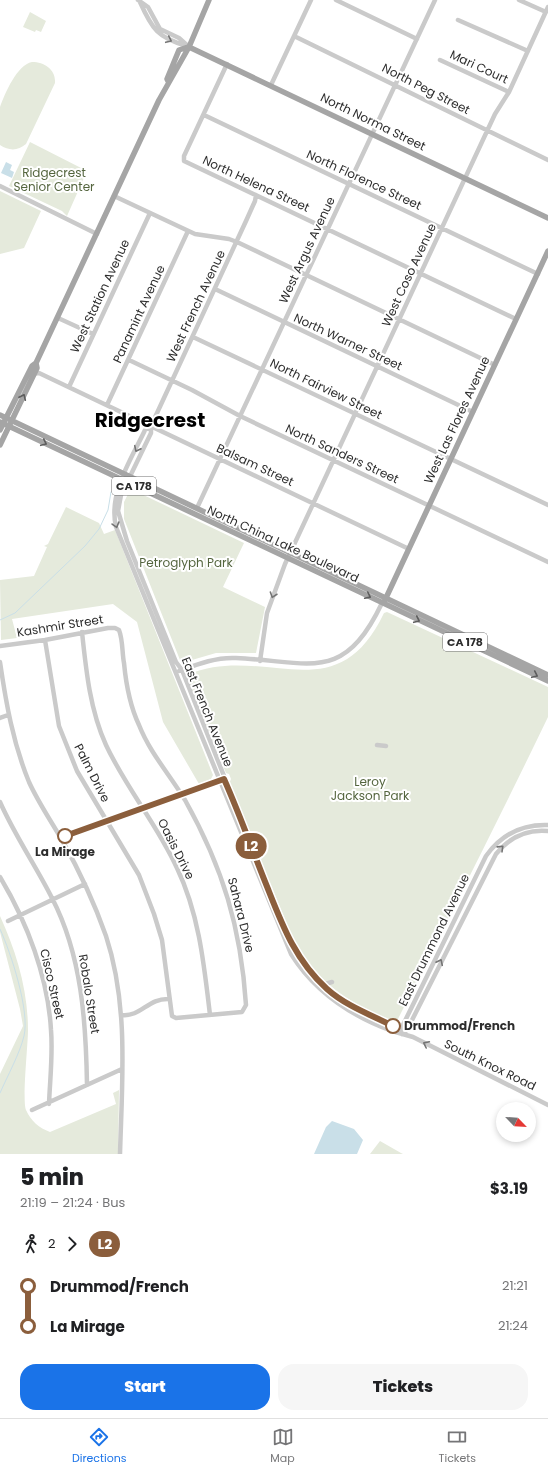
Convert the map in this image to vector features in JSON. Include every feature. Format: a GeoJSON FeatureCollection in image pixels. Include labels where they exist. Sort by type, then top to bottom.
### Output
{"type":"FeatureCollection","features":[{"type":"Feature","properties":{"kind":"main road"},"geometry":{"type":"LineString","coordinates":[[0,430],[1,423],[6,418],[32,366],[36,363],[58,318],[168,82],[167,79],[180,50],[189,47],[209,0]]}},
{"type":"Feature","properties":{"kind":"main road","name":"North Norma Street"},"geometry":{"type":"LineString","coordinates":[[189,47],[548,218]]}},
{"type":"Feature","properties":{"kind":"main road","name":"West Las Flores Avenue"},"geometry":{"type":"LineString","coordinates":[[384,601],[548,251]]}},
{"type":"Feature","properties":{"kind":"main road"},"geometry":{"type":"LineString","coordinates":[[0,445],[37,368],[36,363]]}},
{"type":"Feature","properties":{"kind":"main road","name":"North China Lake Boulevard"},"geometry":{"type":"LineString","coordinates":[[0,415],[98,462],[164,500],[548,675]]}},
{"type":"Feature","properties":{"kind":"main road","name":"North China Lake Boulevard"},"geometry":{"type":"LineString","coordinates":[[1,423],[71,456],[197,508],[289,556]]}},
{"type":"Feature","properties":{"kind":"main road"},"geometry":{"type":"LineString","coordinates":[[71,456],[76,455],[92,462],[98,462]]}},
{"type":"Feature","properties":{"kind":"main road"},"geometry":{"type":"LineString","coordinates":[[164,500],[170,500],[194,510],[197,508]]}},
{"type":"Feature","properties":{"kind":"main road","name":"North China Lake Boulevard"},"geometry":{"type":"LineString","coordinates":[[384,601],[456,638],[548,681]]}},
{"type":"Feature","properties":{"kind":"main road"},"geometry":{"type":"LineString","coordinates":[[456,638],[465,639],[482,647],[485,645]]}},
{"type":"Feature","properties":{"kind":"street"},"geometry":{"type":"LineString","coordinates":[[271,85],[311,0]]}},
{"type":"Feature","properties":{"kind":"street"},"geometry":{"type":"LineString","coordinates":[[336,0],[417,39]]}},
{"type":"Feature","properties":{"kind":"street","name":"West Argus Avenue"},"geometry":{"type":"LineString","coordinates":[[197,508],[435,0]]}},
{"type":"Feature","properties":{"kind":"street"},"geometry":{"type":"LineString","coordinates":[[519,0],[547,10]]}},
{"type":"Feature","properties":{"kind":"street"},"geometry":{"type":"LineString","coordinates":[[139,1],[155,30],[165,38],[189,47]]}},
{"type":"Feature","properties":{"kind":"street","name":"West Coso Avenue"},"geometry":{"type":"LineString","coordinates":[[260,661],[263,632],[269,604],[289,556],[495,114],[509,92],[547,10]]}},
{"type":"Feature","properties":{"kind":"street"},"geometry":{"type":"LineString","coordinates":[[458,20],[528,51]]}},
{"type":"Feature","properties":{"kind":"street","name":"North Peg Street"},"geometry":{"type":"LineString","coordinates":[[294,36],[396,84],[421,99],[548,160]]}},
{"type":"Feature","properties":{"kind":"street","name":"Mari Court"},"geometry":{"type":"LineString","coordinates":[[440,60],[509,92]]}},
{"type":"Feature","properties":{"kind":"street"},"geometry":{"type":"LineString","coordinates":[[204,115],[227,64]]}},
{"type":"Feature","properties":{"kind":"street","name":"North Helena Street"},"geometry":{"type":"LineString","coordinates":[[204,115],[184,156],[184,161],[516,319]]}},
{"type":"Feature","properties":{"kind":"street","name":"North Florence Street"},"geometry":{"type":"LineString","coordinates":[[204,115],[538,274]]}},
{"type":"Feature","properties":{"kind":"street"},"geometry":{"type":"LineString","coordinates":[[0,186],[97,234]]}},
{"type":"Feature","properties":{"kind":"street","name":"West French Avenue"},"geometry":{"type":"LineString","coordinates":[[126,478],[151,433],[151,426],[237,242],[255,201],[256,194]]}},
{"type":"Feature","properties":{"kind":"street"},"geometry":{"type":"LineString","coordinates":[[114,196],[188,231],[237,242],[495,365]]}},
{"type":"Feature","properties":{"kind":"street","name":"West Station Avenue"},"geometry":{"type":"LineString","coordinates":[[69,387],[150,213]]}},
{"type":"Feature","properties":{"kind":"street","name":"Panamint Avenue"},"geometry":{"type":"LineString","coordinates":[[107,405],[188,231]]}},
{"type":"Feature","properties":{"kind":"street","name":"North Warner Street"},"geometry":{"type":"LineString","coordinates":[[215,289],[473,412]]}},
{"type":"Feature","properties":{"kind":"street"},"geometry":{"type":"LineString","coordinates":[[58,318],[93,334]]}},
{"type":"Feature","properties":{"kind":"street","name":"North Fairview Street"},"geometry":{"type":"LineString","coordinates":[[193,337],[548,505]]}},
{"type":"Feature","properties":{"kind":"street","name":"North Sanders Street"},"geometry":{"type":"LineString","coordinates":[[129,360],[333,461],[548,562]]}},
{"type":"Feature","properties":{"kind":"street","name":"Balsam Street"},"geometry":{"type":"LineString","coordinates":[[27,375],[39,373],[409,549]]}},
{"type":"Feature","properties":{"kind":"street","name":"East French Avenue"},"geometry":{"type":"LineString","coordinates":[[126,478],[118,504],[119,517],[127,541],[176,662],[182,670],[222,780],[227,786],[289,940],[303,963],[323,985],[345,1002],[393,1026],[402,1034]]}},
{"type":"Feature","properties":{"kind":"street","name":"East French Avenue"},"geometry":{"type":"LineString","coordinates":[[126,478],[114,503],[116,527],[222,780],[291,954],[309,979],[334,1002],[355,1014],[402,1034]]}},
{"type":"Feature","properties":{"kind":"street"},"geometry":{"type":"LineString","coordinates":[[176,672],[199,663],[220,659],[236,658],[305,665],[334,659],[348,651],[364,635],[384,601]]}},
{"type":"Feature","properties":{"kind":"street","name":"Kashmir Street"},"geometry":{"type":"LineString","coordinates":[[0,646],[45,640],[108,628],[117,629],[120,634]]}},
{"type":"Feature","properties":{"kind":"street","name":"Oasis Drive"},"geometry":{"type":"LineString","coordinates":[[82,632],[94,709],[102,736],[122,775],[168,848],[183,881],[199,932],[210,1014]]}},
{"type":"Feature","properties":{"kind":"street","name":"Sahara Drive"},"geometry":{"type":"LineString","coordinates":[[120,634],[126,684],[138,725],[155,757],[181,794],[210,847],[222,876],[240,946],[246,1008],[240,1013],[210,1014]]}},
{"type":"Feature","properties":{"kind":"street","name":"Palm Drive"},"geometry":{"type":"LineString","coordinates":[[45,640],[59,726],[78,771],[106,821],[139,874],[154,914],[162,940],[171,1012],[174,1017],[210,1014]]}},
{"type":"Feature","properties":{"kind":"street"},"geometry":{"type":"LineString","coordinates":[[0,662],[8,715],[30,782],[85,884],[111,952],[122,1015],[120,1154]]}},
{"type":"Feature","properties":{"kind":"street"},"geometry":{"type":"LineString","coordinates":[[0,718],[8,715]]}},
{"type":"Feature","properties":{"kind":"street"},"geometry":{"type":"LineString","coordinates":[[377,745],[386,746]]}},
{"type":"Feature","properties":{"kind":"street"},"geometry":{"type":"LineString","coordinates":[[61,838],[143,807],[222,780]]}},
{"type":"Feature","properties":{"kind":"street","name":"Robalo Street"},"geometry":{"type":"LineString","coordinates":[[0,802],[11,825],[53,900],[65,929],[78,973],[84,1015],[87,1085]]}},
{"type":"Feature","properties":{"kind":"street","name":"East Drummond Avenue"},"geometry":{"type":"LineString","coordinates":[[402,1034],[402,1027],[486,856],[498,842],[511,832],[526,827],[548,825]]}},
{"type":"Feature","properties":{"kind":"street","name":"East Drummond Avenue"},"geometry":{"type":"LineString","coordinates":[[402,1034],[407,1030],[496,854],[507,843],[520,835],[534,831],[548,831]]}},
{"type":"Feature","properties":{"kind":"street","name":"Cisco Street"},"geometry":{"type":"LineString","coordinates":[[0,877],[20,915],[38,961],[50,1016],[52,1030],[49,1104]]}},
{"type":"Feature","properties":{"kind":"street"},"geometry":{"type":"LineString","coordinates":[[8,921],[85,884]]}},
{"type":"Feature","properties":{"kind":"street"},"geometry":{"type":"LineString","coordinates":[[291,954],[318,984],[323,985],[332,982]]}},
{"type":"Feature","properties":{"kind":"street"},"geometry":{"type":"LineString","coordinates":[[122,1015],[133,1015],[155,1000],[169,999]]}},
{"type":"Feature","properties":{"kind":"street","name":"South Knox Road"},"geometry":{"type":"LineString","coordinates":[[402,1034],[413,1037],[548,1105]]}},
{"type":"Feature","properties":{"kind":"street"},"geometry":{"type":"LineString","coordinates":[[32,1110],[49,1104],[122,1069]]}},
{"type":"Feature","properties":{"kind":"green space"},"geometry":{"type":"Polygon","coordinates":[[[30,12],[46,21],[41,32],[36,30],[35,32],[23,27],[30,12]]]}},
{"type":"Feature","properties":{"kind":"green space"},"geometry":{"type":"Polygon","coordinates":[[[32,62],[41,63],[49,68],[54,74],[55,83],[26,144],[17,149],[7,148],[0,145],[0,107],[12,80],[21,68],[32,62]]]}},
{"type":"Feature","properties":{"kind":"green space","name":"Ridgecrest Senior Center"},"geometry":{"type":"Polygon","coordinates":[[[30,142],[87,171],[67,216],[62,211],[9,186],[30,142]]]}},
{"type":"Feature","properties":{"kind":"green space"},"geometry":{"type":"Polygon","coordinates":[[[0,191],[41,211],[24,248],[0,254],[0,191]]]}},
{"type":"Feature","properties":{"kind":"green space","name":"Petroglyph Park"},"geometry":{"type":"Polygon","coordinates":[[[130,490],[133,490],[244,543],[223,587],[265,607],[256,653],[216,653],[185,662],[180,660],[124,519],[124,502],[130,490]]]}},
{"type":"Feature","properties":{"kind":"green space"},"geometry":{"type":"Polygon","coordinates":[[[66,507],[99,523],[104,534],[115,530],[213,775],[211,779],[199,784],[163,722],[137,622],[113,604],[12,619],[17,638],[1,640],[0,580],[34,576],[47,547],[44,546],[48,544],[66,507]]]}},
{"type":"Feature","properties":{"kind":"green space","name":"Leroy Jackson Park"},"geometry":{"type":"Polygon","coordinates":[[[387,612],[548,687],[548,717],[397,1021],[392,1023],[338,992],[316,972],[296,946],[229,784],[231,779],[229,774],[226,773],[187,678],[189,674],[217,667],[245,666],[297,670],[321,669],[344,661],[365,643],[384,613],[387,612]]]}},
{"type":"Feature","properties":{"kind":"green space"},"geometry":{"type":"Polygon","coordinates":[[[0,916],[16,957],[26,1000],[28,1030],[25,1084],[26,1110],[30,1118],[36,1124],[50,1132],[116,1104],[113,1093],[119,1090],[118,1154],[0,1154],[0,1074],[23,1026],[0,932],[0,916]]]}},
{"type":"Feature","properties":{"kind":"green space"},"geometry":{"type":"Polygon","coordinates":[[[380,1141],[401,1153],[403,1154],[370,1154],[380,1141]]]}},
{"type":"Feature","properties":{"kind":"water"},"geometry":{"type":"Polygon","coordinates":[[[6,162],[12,165],[10,170],[14,172],[12,178],[1,173],[6,162]]]}},
{"type":"Feature","properties":{"kind":"water"},"geometry":{"type":"Polygon","coordinates":[[[332,1121],[354,1129],[363,1140],[357,1154],[314,1154],[326,1127],[332,1121]]]}},
{"type":"Feature","properties":{"kind":"waterway"},"geometry":{"type":"LineString","coordinates":[[0,620],[15,613],[85,546],[99,529],[108,510],[111,492]]}},
{"type":"Feature","properties":{"kind":"waterway"},"geometry":{"type":"LineString","coordinates":[[0,929],[14,967],[22,997],[25,1025],[20,1050],[0,1093]]}},
{"type":"Feature","properties":{"kind":"bus line","name":"L2"},"geometry":{"type":"LineString","coordinates":[[65,836],[224,779],[283,927],[303,963],[328,990],[336,996],[356,1008],[393,1026]]}},
{"type":"Feature","properties":{"kind":"place","name":"La Mirage"},"geometry":{"type":"Point","coordinates":[65,836]}},
{"type":"Feature","properties":{"kind":"place","name":"Drummod/French"},"geometry":{"type":"Point","coordinates":[393,1026]}},
{"type":"Feature","properties":{"kind":"district","name":"Ridgecrest"},"geometry":{"type":"Point","coordinates":[150,420]}}]}
